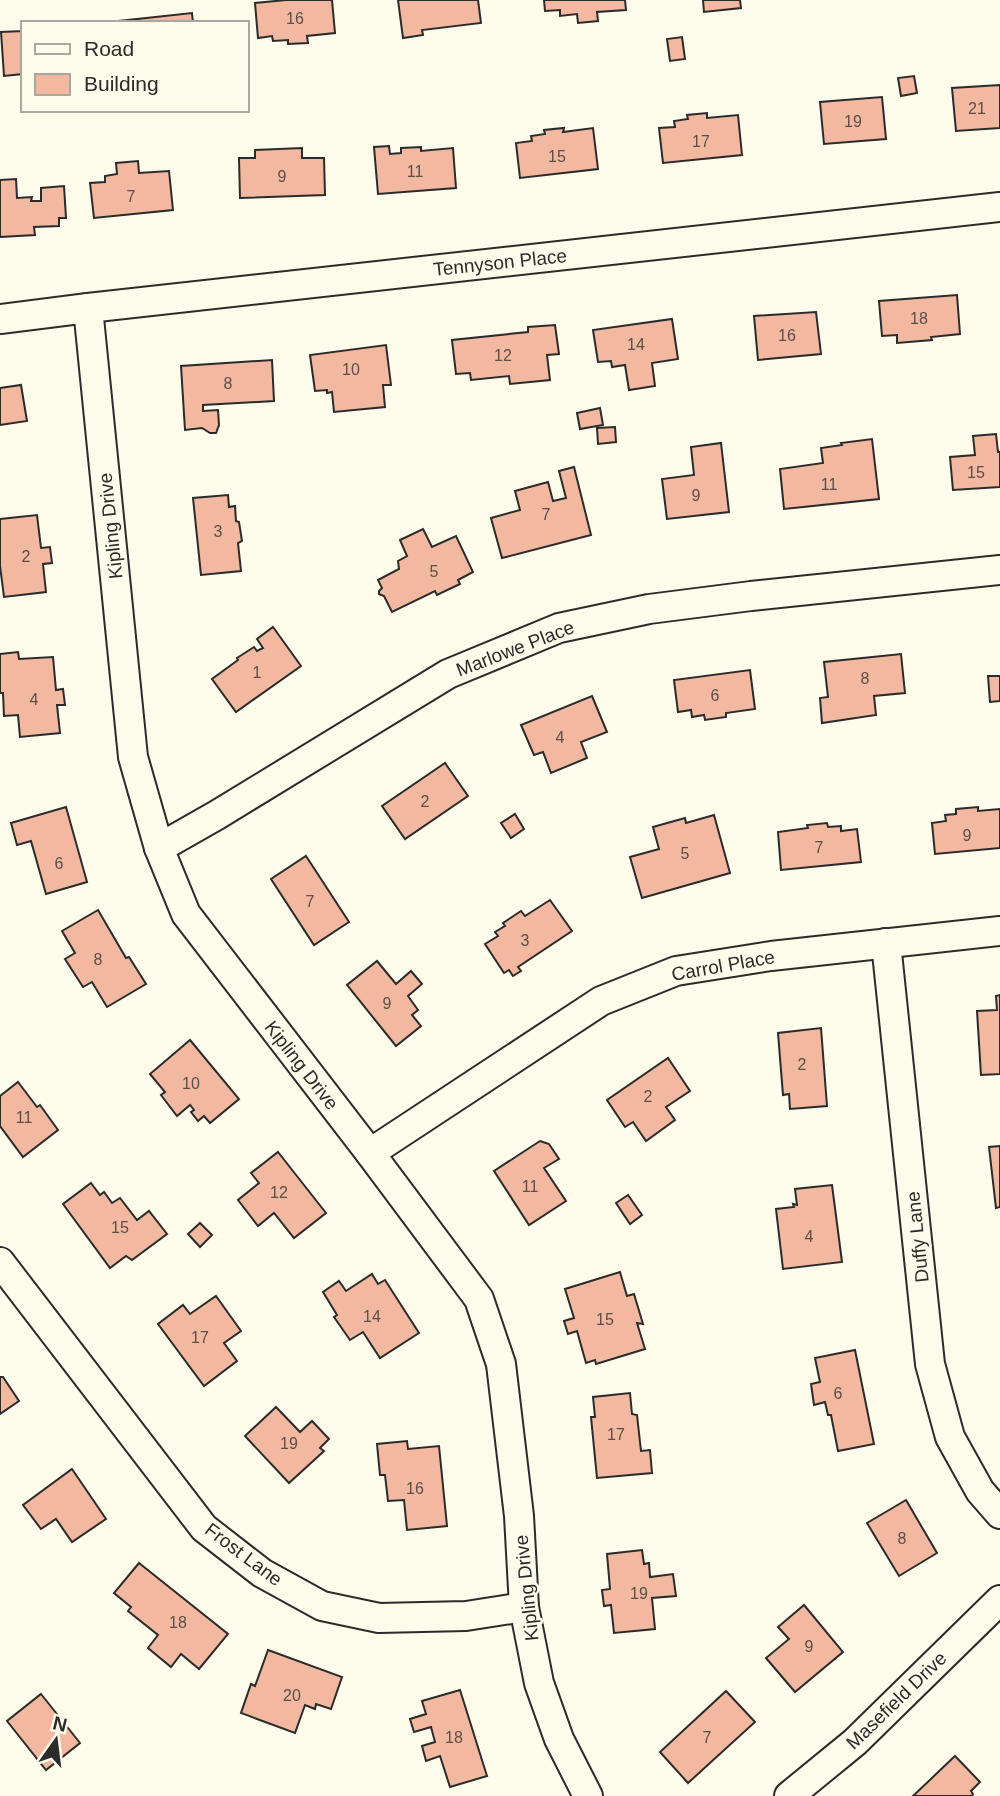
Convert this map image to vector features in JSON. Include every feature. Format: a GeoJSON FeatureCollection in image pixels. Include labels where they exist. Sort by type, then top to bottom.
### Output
{"type":"FeatureCollection","features":[{"type":"Feature","properties":{"kind":"street","name":"Tennyson Place"},"geometry":{"type":"LineString","coordinates":[[0,319],[88,307],[1000,207]]}},
{"type":"Feature","properties":{"kind":"street","name":"Kipling Drive"},"geometry":{"type":"LineString","coordinates":[[88,307],[132,757],[159,848],[186,914],[480,1299],[501,1364],[519,1516],[524,1607],[539,1683],[559,1739],[588,1796]]}},
{"type":"Feature","properties":{"kind":"street","name":"Marlowe Place"},"geometry":{"type":"LineString","coordinates":[[159,848],[449,674],[559,628],[649,609],[1000,570]]}},
{"type":"Feature","properties":{"kind":"street","name":"Carrol Place"},"geometry":{"type":"LineString","coordinates":[[370,1153],[601,1001],[676,971],[771,956],[1000,931]]}},
{"type":"Feature","properties":{"kind":"street","name":"Duffy Lane"},"geometry":{"type":"LineString","coordinates":[[886,943],[930,1364],[950,1437],[980,1491],[1000,1514]]}},
{"type":"Feature","properties":{"kind":"street","name":"Frost Lane"},"geometry":{"type":"LineString","coordinates":[[0,1262],[204,1528],[262,1573],[322,1606],[379,1618],[466,1616],[524,1607]]}},
{"type":"Feature","properties":{"kind":"street","name":"Masefield Drive"},"geometry":{"type":"LineString","coordinates":[[789,1796],[855,1742],[1000,1600]]}},
{"type":"Feature","properties":{"kind":"building"},"geometry":{"type":"Polygon","coordinates":[[[332,0],[335,33],[307,36],[308,43],[288,44],[288,40],[273,41],[272,36],[258,38],[255,3],[332,0]]]}},
{"type":"Feature","properties":{"kind":"building"},"geometry":{"type":"Polygon","coordinates":[[[398,0],[478,0],[481,23],[422,30],[423,35],[403,38],[398,0]]]}},
{"type":"Feature","properties":{"kind":"building"},"geometry":{"type":"Polygon","coordinates":[[[544,0],[625,0],[626,10],[597,12],[598,21],[578,23],[577,14],[560,16],[560,10],[545,11],[544,0]]]}},
{"type":"Feature","properties":{"kind":"building"},"geometry":{"type":"Polygon","coordinates":[[[703,0],[740,0],[741,8],[704,12],[703,0]]]}},
{"type":"Feature","properties":{"kind":"building"},"geometry":{"type":"Polygon","coordinates":[[[192,13],[193,21],[119,21],[192,13]]]}},
{"type":"Feature","properties":{"kind":"building"},"geometry":{"type":"Polygon","coordinates":[[[21,31],[21,74],[4,76],[1,32],[21,31]]]}},
{"type":"Feature","properties":{"kind":"building"},"geometry":{"type":"Polygon","coordinates":[[[682,37],[685,59],[670,61],[667,39],[682,37]]]}},
{"type":"Feature","properties":{"kind":"building"},"geometry":{"type":"Polygon","coordinates":[[[914,76],[917,93],[901,96],[898,78],[914,76]]]}},
{"type":"Feature","properties":{"kind":"building"},"geometry":{"type":"Polygon","coordinates":[[[1000,85],[1000,128],[956,131],[952,88],[1000,85]]]}},
{"type":"Feature","properties":{"kind":"building"},"geometry":{"type":"Polygon","coordinates":[[[882,97],[886,139],[824,144],[820,102],[882,97]]]}},
{"type":"Feature","properties":{"kind":"building"},"geometry":{"type":"Polygon","coordinates":[[[707,113],[707,118],[738,115],[742,155],[663,163],[659,128],[675,127],[674,121],[688,119],[687,115],[707,113]]]}},
{"type":"Feature","properties":{"kind":"building"},"geometry":{"type":"Polygon","coordinates":[[[564,128],[563,132],[593,128],[598,169],[520,178],[516,143],[532,141],[531,136],[545,134],[544,130],[564,128]]]}},
{"type":"Feature","properties":{"kind":"building"},"geometry":{"type":"Polygon","coordinates":[[[389,146],[390,154],[401,153],[401,148],[421,147],[421,151],[453,148],[456,188],[378,194],[374,147],[389,146]]]}},
{"type":"Feature","properties":{"kind":"building"},"geometry":{"type":"Polygon","coordinates":[[[302,148],[302,158],[324,158],[325,195],[240,198],[239,158],[255,158],[255,150],[302,148]]]}},
{"type":"Feature","properties":{"kind":"building"},"geometry":{"type":"Polygon","coordinates":[[[138,161],[139,173],[169,171],[173,210],[94,218],[90,183],[105,182],[105,176],[117,174],[116,163],[138,161]]]}},
{"type":"Feature","properties":{"kind":"building"},"geometry":{"type":"Polygon","coordinates":[[[16,179],[17,198],[32,197],[31,201],[41,201],[41,188],[64,186],[66,218],[59,218],[59,226],[34,227],[35,235],[0,237],[0,180],[16,179]]]}},
{"type":"Feature","properties":{"kind":"building"},"geometry":{"type":"Polygon","coordinates":[[[957,295],[960,334],[897,343],[897,335],[882,336],[879,301],[957,295]]]}},
{"type":"Feature","properties":{"kind":"building"},"geometry":{"type":"Polygon","coordinates":[[[816,312],[821,354],[758,360],[754,316],[816,312]]]}},
{"type":"Feature","properties":{"kind":"building"},"geometry":{"type":"Polygon","coordinates":[[[672,319],[678,359],[652,363],[655,386],[629,390],[625,365],[612,367],[611,361],[598,362],[593,330],[672,319]]]}},
{"type":"Feature","properties":{"kind":"building"},"geometry":{"type":"Polygon","coordinates":[[[555,325],[559,354],[547,355],[550,380],[510,384],[509,376],[471,380],[470,373],[456,374],[452,340],[528,332],[528,327],[555,325]]]}},
{"type":"Feature","properties":{"kind":"building"},"geometry":{"type":"Polygon","coordinates":[[[386,345],[391,385],[383,385],[385,407],[334,412],[332,392],[315,391],[310,355],[386,345]]]}},
{"type":"Feature","properties":{"kind":"building"},"geometry":{"type":"Polygon","coordinates":[[[272,360],[274,401],[203,405],[203,411],[218,410],[219,425],[216,433],[202,428],[185,430],[181,366],[272,360]]]}},
{"type":"Feature","properties":{"kind":"building"},"geometry":{"type":"Polygon","coordinates":[[[21,385],[27,421],[0,425],[0,388],[21,385]]]}},
{"type":"Feature","properties":{"kind":"building"},"geometry":{"type":"Polygon","coordinates":[[[600,408],[603,425],[580,429],[577,413],[600,408]]]}},
{"type":"Feature","properties":{"kind":"building"},"geometry":{"type":"Polygon","coordinates":[[[615,427],[616,442],[598,444],[597,428],[615,427]]]}},
{"type":"Feature","properties":{"kind":"building"},"geometry":{"type":"Polygon","coordinates":[[[996,434],[1000,452],[1000,487],[953,490],[950,457],[975,455],[973,436],[996,434]]]}},
{"type":"Feature","properties":{"kind":"building"},"geometry":{"type":"Polygon","coordinates":[[[872,439],[879,499],[784,509],[780,469],[823,463],[821,448],[872,439]]]}},
{"type":"Feature","properties":{"kind":"building"},"geometry":{"type":"Polygon","coordinates":[[[721,443],[729,512],[667,519],[662,479],[694,475],[691,447],[721,443]]]}},
{"type":"Feature","properties":{"kind":"building"},"geometry":{"type":"Polygon","coordinates":[[[574,467],[591,535],[502,558],[491,518],[520,510],[515,491],[548,482],[553,501],[566,498],[559,471],[574,467]]]}},
{"type":"Feature","properties":{"kind":"building"},"geometry":{"type":"Polygon","coordinates":[[[228,495],[229,507],[235,506],[236,521],[239,522],[242,541],[238,543],[241,571],[201,575],[193,498],[228,495]]]}},
{"type":"Feature","properties":{"kind":"building"},"geometry":{"type":"Polygon","coordinates":[[[37,515],[41,548],[50,547],[52,563],[43,564],[46,592],[4,597],[0,566],[0,519],[37,515]]]}},
{"type":"Feature","properties":{"kind":"building"},"geometry":{"type":"Polygon","coordinates":[[[423,529],[432,547],[456,536],[473,572],[458,580],[460,584],[437,595],[435,591],[392,612],[384,596],[379,594],[382,588],[378,580],[399,569],[398,561],[407,556],[400,540],[423,529]]]}},
{"type":"Feature","properties":{"kind":"building"},"geometry":{"type":"Polygon","coordinates":[[[273,627],[301,666],[236,712],[212,679],[254,647],[257,651],[263,648],[257,639],[273,627]]]}},
{"type":"Feature","properties":{"kind":"building"},"geometry":{"type":"Polygon","coordinates":[[[18,652],[19,659],[53,657],[56,690],[63,689],[65,705],[57,705],[60,733],[20,737],[18,715],[4,716],[3,693],[0,693],[0,654],[18,652]]]}},
{"type":"Feature","properties":{"kind":"building"},"geometry":{"type":"Polygon","coordinates":[[[901,654],[905,693],[874,696],[876,715],[822,723],[820,698],[828,697],[824,662],[901,654]]]}},
{"type":"Feature","properties":{"kind":"building"},"geometry":{"type":"Polygon","coordinates":[[[750,670],[755,709],[726,713],[726,717],[705,720],[704,715],[692,717],[691,710],[678,712],[674,680],[750,670]]]}},
{"type":"Feature","properties":{"kind":"building"},"geometry":{"type":"Polygon","coordinates":[[[988,676],[1000,676],[1000,701],[990,702],[988,676]]]}},
{"type":"Feature","properties":{"kind":"building"},"geometry":{"type":"Polygon","coordinates":[[[592,696],[607,732],[581,742],[587,758],[551,773],[543,752],[534,755],[521,725],[592,696]]]}},
{"type":"Feature","properties":{"kind":"building"},"geometry":{"type":"Polygon","coordinates":[[[445,763],[468,796],[405,839],[382,806],[445,763]]]}},
{"type":"Feature","properties":{"kind":"building"},"geometry":{"type":"Polygon","coordinates":[[[66,807],[87,882],[46,894],[31,841],[17,845],[11,823],[66,807]]]}},
{"type":"Feature","properties":{"kind":"building"},"geometry":{"type":"Polygon","coordinates":[[[978,807],[978,811],[1000,809],[1000,848],[935,854],[932,823],[946,821],[945,815],[956,814],[956,809],[978,807]]]}},
{"type":"Feature","properties":{"kind":"building"},"geometry":{"type":"Polygon","coordinates":[[[515,814],[524,829],[511,838],[501,823],[515,814]]]}},
{"type":"Feature","properties":{"kind":"building"},"geometry":{"type":"Polygon","coordinates":[[[714,815],[730,873],[642,898],[630,857],[659,849],[653,827],[685,818],[686,823],[714,815]]]}},
{"type":"Feature","properties":{"kind":"building"},"geometry":{"type":"Polygon","coordinates":[[[827,823],[828,827],[841,826],[841,831],[857,829],[861,862],[781,870],[778,832],[827,823]]]}},
{"type":"Feature","properties":{"kind":"building"},"geometry":{"type":"Polygon","coordinates":[[[306,856],[349,922],[314,945],[271,879],[306,856]]]}},
{"type":"Feature","properties":{"kind":"building"},"geometry":{"type":"Polygon","coordinates":[[[550,900],[572,931],[518,967],[521,971],[513,976],[509,970],[504,973],[485,944],[498,936],[495,932],[505,926],[503,923],[521,911],[525,916],[550,900]]]}},
{"type":"Feature","properties":{"kind":"building"},"geometry":{"type":"Polygon","coordinates":[[[98,910],[126,958],[129,957],[146,984],[107,1007],[92,982],[83,987],[65,959],[75,953],[62,931],[98,910]]]}},
{"type":"Feature","properties":{"kind":"building"},"geometry":{"type":"Polygon","coordinates":[[[377,961],[396,984],[411,971],[422,984],[408,996],[418,1010],[412,1015],[421,1026],[396,1046],[347,985],[377,961]]]}},
{"type":"Feature","properties":{"kind":"building"},"geometry":{"type":"Polygon","coordinates":[[[1000,995],[1000,1074],[981,1075],[977,1011],[997,1010],[996,996],[1000,995]]]}},
{"type":"Feature","properties":{"kind":"building"},"geometry":{"type":"Polygon","coordinates":[[[821,1028],[827,1106],[790,1109],[789,1094],[783,1095],[778,1033],[821,1028]]]}},
{"type":"Feature","properties":{"kind":"building"},"geometry":{"type":"Polygon","coordinates":[[[190,1040],[239,1099],[210,1123],[204,1116],[198,1121],[191,1112],[194,1110],[190,1105],[177,1116],[161,1095],[165,1092],[150,1074],[190,1040]]]}},
{"type":"Feature","properties":{"kind":"building"},"geometry":{"type":"Polygon","coordinates":[[[668,1058],[690,1091],[666,1107],[675,1120],[646,1141],[633,1122],[625,1127],[607,1100],[668,1058]]]}},
{"type":"Feature","properties":{"kind":"building"},"geometry":{"type":"Polygon","coordinates":[[[18,1082],[37,1107],[40,1105],[58,1130],[23,1157],[0,1126],[0,1096],[18,1082]]]}},
{"type":"Feature","properties":{"kind":"building"},"geometry":{"type":"Polygon","coordinates":[[[540,1141],[549,1144],[559,1159],[544,1168],[566,1201],[529,1225],[494,1171],[540,1141]]]}},
{"type":"Feature","properties":{"kind":"building"},"geometry":{"type":"Polygon","coordinates":[[[1000,1146],[1000,1207],[996,1208],[989,1147],[1000,1146]]]}},
{"type":"Feature","properties":{"kind":"building"},"geometry":{"type":"Polygon","coordinates":[[[278,1152],[326,1213],[294,1238],[274,1213],[258,1226],[238,1200],[259,1183],[251,1173],[278,1152]]]}},
{"type":"Feature","properties":{"kind":"building"},"geometry":{"type":"Polygon","coordinates":[[[91,1183],[100,1195],[104,1192],[112,1203],[120,1198],[137,1220],[149,1211],[167,1234],[132,1260],[126,1256],[110,1268],[63,1204],[91,1183]]]}},
{"type":"Feature","properties":{"kind":"building"},"geometry":{"type":"Polygon","coordinates":[[[832,1185],[842,1262],[783,1269],[776,1209],[797,1205],[795,1189],[832,1185]]]}},
{"type":"Feature","properties":{"kind":"building"},"geometry":{"type":"Polygon","coordinates":[[[628,1195],[642,1215],[630,1224],[616,1203],[628,1195]]]}},
{"type":"Feature","properties":{"kind":"building"},"geometry":{"type":"Polygon","coordinates":[[[200,1223],[212,1235],[200,1247],[188,1234],[200,1223]]]}},
{"type":"Feature","properties":{"kind":"building"},"geometry":{"type":"Polygon","coordinates":[[[620,1272],[627,1296],[634,1294],[643,1324],[637,1323],[645,1349],[596,1364],[595,1360],[586,1363],[577,1331],[568,1334],[564,1321],[574,1318],[565,1289],[620,1272]]]}},
{"type":"Feature","properties":{"kind":"building"},"geometry":{"type":"Polygon","coordinates":[[[372,1274],[378,1284],[385,1280],[419,1333],[380,1358],[363,1332],[350,1340],[334,1317],[337,1315],[323,1292],[339,1281],[346,1291],[372,1274]]]}},
{"type":"Feature","properties":{"kind":"building"},"geometry":{"type":"Polygon","coordinates":[[[216,1296],[241,1331],[224,1343],[237,1361],[204,1386],[158,1324],[183,1305],[190,1314],[216,1296]]]}},
{"type":"Feature","properties":{"kind":"building"},"geometry":{"type":"Polygon","coordinates":[[[855,1350],[874,1444],[838,1451],[831,1415],[828,1415],[825,1402],[814,1405],[811,1384],[820,1382],[815,1358],[855,1350]]]}},
{"type":"Feature","properties":{"kind":"building"},"geometry":{"type":"Polygon","coordinates":[[[0,1377],[3,1377],[19,1401],[0,1414],[0,1377]]]}},
{"type":"Feature","properties":{"kind":"building"},"geometry":{"type":"Polygon","coordinates":[[[630,1393],[632,1414],[637,1415],[641,1451],[650,1450],[652,1473],[597,1478],[591,1417],[595,1417],[593,1397],[630,1393]]]}},
{"type":"Feature","properties":{"kind":"building"},"geometry":{"type":"Polygon","coordinates":[[[276,1407],[300,1432],[312,1421],[329,1439],[320,1448],[324,1451],[289,1483],[245,1436],[276,1407]]]}},
{"type":"Feature","properties":{"kind":"building"},"geometry":{"type":"Polygon","coordinates":[[[407,1441],[408,1449],[439,1446],[447,1526],[407,1530],[404,1500],[388,1501],[385,1475],[380,1475],[377,1444],[407,1441]]]}},
{"type":"Feature","properties":{"kind":"building"},"geometry":{"type":"Polygon","coordinates":[[[72,1469],[106,1519],[72,1542],[56,1519],[41,1529],[23,1505],[72,1469]]]}},
{"type":"Feature","properties":{"kind":"building"},"geometry":{"type":"Polygon","coordinates":[[[906,1500],[937,1553],[899,1576],[867,1523],[906,1500]]]}},
{"type":"Feature","properties":{"kind":"building"},"geometry":{"type":"Polygon","coordinates":[[[642,1550],[644,1564],[649,1563],[650,1577],[673,1574],[676,1596],[652,1598],[655,1629],[614,1633],[611,1605],[604,1606],[602,1590],[610,1589],[607,1554],[642,1550]]]}},
{"type":"Feature","properties":{"kind":"building"},"geometry":{"type":"Polygon","coordinates":[[[139,1563],[228,1634],[199,1669],[181,1654],[171,1667],[148,1648],[158,1635],[128,1611],[131,1607],[114,1593],[139,1563]]]}},
{"type":"Feature","properties":{"kind":"building"},"geometry":{"type":"Polygon","coordinates":[[[804,1605],[843,1652],[795,1692],[766,1658],[789,1639],[778,1627],[804,1605]]]}},
{"type":"Feature","properties":{"kind":"building"},"geometry":{"type":"Polygon","coordinates":[[[268,1650],[342,1677],[331,1709],[316,1704],[315,1709],[305,1705],[295,1733],[241,1713],[251,1684],[255,1686],[268,1650]]]}},
{"type":"Feature","properties":{"kind":"building"},"geometry":{"type":"Polygon","coordinates":[[[460,1690],[487,1776],[450,1787],[440,1756],[426,1761],[422,1746],[435,1742],[431,1727],[414,1732],[410,1719],[426,1714],[422,1701],[460,1690]]]}},
{"type":"Feature","properties":{"kind":"building"},"geometry":{"type":"Polygon","coordinates":[[[726,1691],[755,1722],[688,1783],[660,1752],[726,1691]]]}},
{"type":"Feature","properties":{"kind":"building"},"geometry":{"type":"Polygon","coordinates":[[[41,1694],[80,1743],[46,1770],[7,1721],[41,1694]]]}},
{"type":"Feature","properties":{"kind":"building"},"geometry":{"type":"Polygon","coordinates":[[[955,1756],[980,1782],[971,1791],[972,1796],[913,1796],[955,1756]]]}}]}
